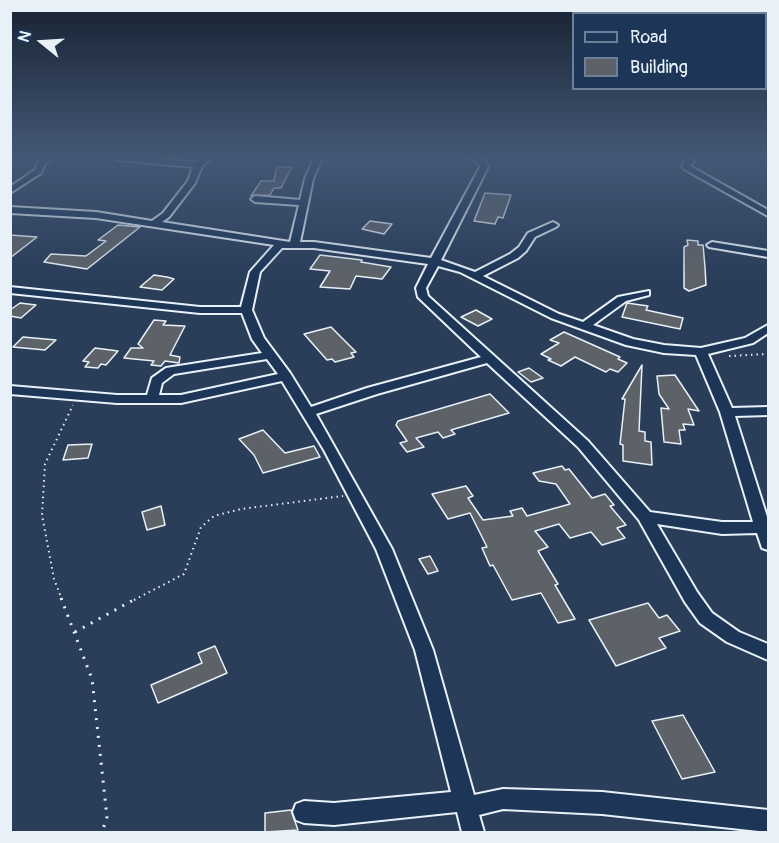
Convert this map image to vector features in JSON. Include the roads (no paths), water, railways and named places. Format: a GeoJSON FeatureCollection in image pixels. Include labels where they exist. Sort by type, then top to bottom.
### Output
{"type":"FeatureCollection","features":[{"type":"Feature","properties":{"kind":"street"},"geometry":{"type":"LineString","coordinates":[[155,223],[166,215],[180,197]]}},
{"type":"Feature","properties":{"kind":"street"},"geometry":{"type":"LineString","coordinates":[[305,197],[289,244],[271,252],[255,272],[246,310],[258,339],[286,376],[308,412],[384,549],[424,650],[473,832]]}},
{"type":"Feature","properties":{"kind":"street"},"geometry":{"type":"LineString","coordinates":[[467,197],[421,288],[423,297],[583,444],[645,517],[690,597],[706,618],[733,637],[768,652]]}},
{"type":"Feature","properties":{"kind":"street"},"geometry":{"type":"LineString","coordinates":[[740,197],[768,213]]}},
{"type":"Feature","properties":{"kind":"street"},"geometry":{"type":"LineString","coordinates":[[255,199],[304,203]]}},
{"type":"Feature","properties":{"kind":"street"},"geometry":{"type":"LineString","coordinates":[[10,210],[60,211],[289,244],[436,262],[475,276],[555,316],[630,342],[704,352],[749,341],[768,328]]}},
{"type":"Feature","properties":{"kind":"street"},"geometry":{"type":"LineString","coordinates":[[475,276],[514,256],[523,249],[531,235],[553,225]]}},
{"type":"Feature","properties":{"kind":"street"},"geometry":{"type":"LineString","coordinates":[[712,245],[768,254]]}},
{"type":"Feature","properties":{"kind":"street"},"geometry":{"type":"LineString","coordinates":[[10,290],[200,310],[246,310]]}},
{"type":"Feature","properties":{"kind":"street"},"geometry":{"type":"LineString","coordinates":[[584,326],[622,299],[645,293]]}},
{"type":"Feature","properties":{"kind":"street"},"geometry":{"type":"LineString","coordinates":[[704,352],[727,412],[768,544]]}},
{"type":"Feature","properties":{"kind":"street"},"geometry":{"type":"LineString","coordinates":[[152,400],[156,381],[170,371],[271,356]]}},
{"type":"Feature","properties":{"kind":"street"},"geometry":{"type":"LineString","coordinates":[[308,412],[372,391],[491,358]]}},
{"type":"Feature","properties":{"kind":"street"},"geometry":{"type":"LineString","coordinates":[[10,390],[80,397],[152,400],[197,396],[286,376]]}},
{"type":"Feature","properties":{"kind":"street"},"geometry":{"type":"LineString","coordinates":[[727,412],[768,411]]}},
{"type":"Feature","properties":{"kind":"street"},"geometry":{"type":"LineString","coordinates":[[645,517],[722,528],[764,527]]}},
{"type":"Feature","properties":{"kind":"street"},"geometry":{"type":"LineString","coordinates":[[303,812],[334,814],[503,799],[602,803],[768,821]]}}]}
